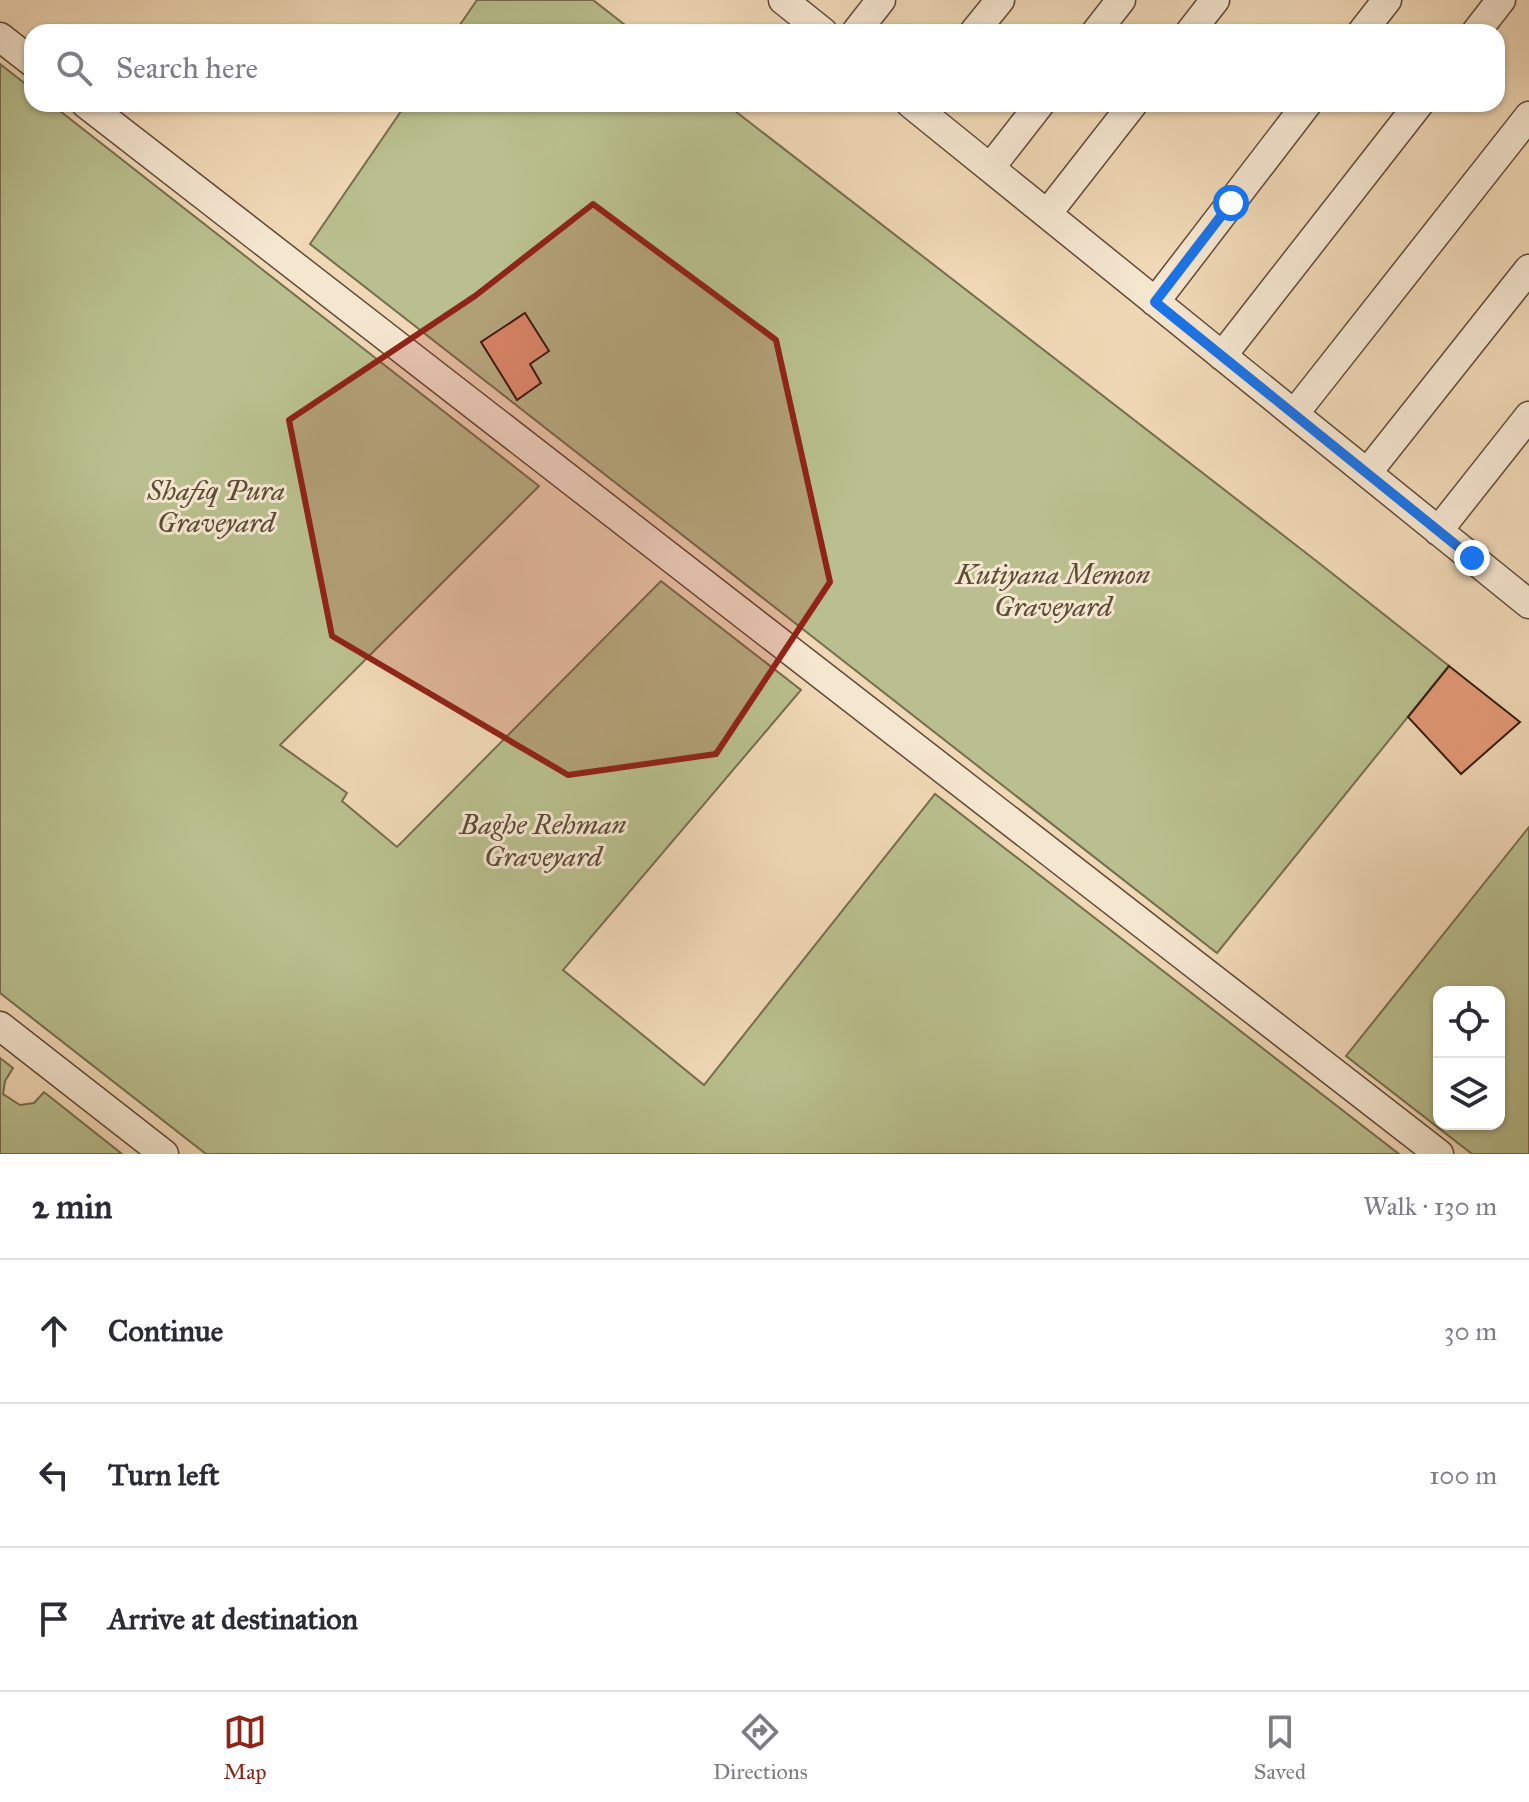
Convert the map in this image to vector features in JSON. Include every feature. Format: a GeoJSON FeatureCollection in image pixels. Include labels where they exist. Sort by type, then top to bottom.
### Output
{"type":"FeatureCollection","features":[{"type":"Feature","properties":{"kind":"street"},"geometry":{"type":"LineString","coordinates":[[783,0],[813,24]]}},
{"type":"Feature","properties":{"kind":"street"},"geometry":{"type":"LineString","coordinates":[[862,24],[881,0]]}},
{"type":"Feature","properties":{"kind":"street"},"geometry":{"type":"LineString","coordinates":[[980,24],[1000,0]]}},
{"type":"Feature","properties":{"kind":"street"},"geometry":{"type":"LineString","coordinates":[[1102,24],[1121,0]]}},
{"type":"Feature","properties":{"kind":"street"},"geometry":{"type":"LineString","coordinates":[[1196,24],[1215,0]]}},
{"type":"Feature","properties":{"kind":"street"},"geometry":{"type":"LineString","coordinates":[[1368,24],[1387,0]]}},
{"type":"Feature","properties":{"kind":"street"},"geometry":{"type":"LineString","coordinates":[[1482,24],[1501,0]]}},
{"type":"Feature","properties":{"kind":"street"},"geometry":{"type":"LineString","coordinates":[[0,37],[24,56]]}},
{"type":"Feature","properties":{"kind":"street"},"geometry":{"type":"LineString","coordinates":[[96,112],[1439,1154]]}},
{"type":"Feature","properties":{"kind":"street"},"geometry":{"type":"LineString","coordinates":[[923,112],[1438,531],[1524,590]]}},
{"type":"Feature","properties":{"kind":"street"},"geometry":{"type":"LineString","coordinates":[[990,168],[1034,112]]}},
{"type":"Feature","properties":{"kind":"street"},"geometry":{"type":"LineString","coordinates":[[1047,214],[1127,112]]}},
{"type":"Feature","properties":{"kind":"street"},"geometry":{"type":"LineString","coordinates":[[1155,302],[1301,112]]}},
{"type":"Feature","properties":{"kind":"street"},"geometry":{"type":"LineString","coordinates":[[1222,356],[1413,112]]}},
{"type":"Feature","properties":{"kind":"street"},"geometry":{"type":"LineString","coordinates":[[1294,414],[1529,116]]}},
{"type":"Feature","properties":{"kind":"street"},"geometry":{"type":"LineString","coordinates":[[1367,473],[1529,269]]}},
{"type":"Feature","properties":{"kind":"street"},"geometry":{"type":"LineString","coordinates":[[1438,531],[1529,416]]}},
{"type":"Feature","properties":{"kind":"street"},"geometry":{"type":"LineString","coordinates":[[0,1026],[164,1154]]}},
{"type":"Feature","properties":{"kind":"highlighted area"},"geometry":{"type":"Polygon","coordinates":[[[593,204],[776,340],[830,582],[716,754],[568,775],[332,636],[289,420],[475,296],[593,204]]]}},
{"type":"Feature","properties":{"kind":"green space"},"geometry":{"type":"Polygon","coordinates":[[[477,0],[593,0],[624,24],[460,24],[477,0]]]}},
{"type":"Feature","properties":{"kind":"green space"},"geometry":{"type":"Polygon","coordinates":[[[0,64],[24,83],[24,112],[61,112],[539,486],[280,745],[347,793],[342,801],[397,847],[661,581],[801,690],[563,970],[704,1085],[935,794],[1399,1154],[206,1154],[0,993],[0,64]]]}},
{"type":"Feature","properties":{"kind":"green space","name":"Kutiyana Memon Graveyard"},"geometry":{"type":"Polygon","coordinates":[[[401,112],[736,112],[1449,666],[1217,953],[310,244],[401,112]]]}},
{"type":"Feature","properties":{"kind":"green space"},"geometry":{"type":"Polygon","coordinates":[[[1529,827],[1529,1154],[1472,1154],[1441,1130],[1505,1130],[1505,986],[1433,986],[1433,1124],[1346,1056],[1529,827]]]}},
{"type":"Feature","properties":{"kind":"green space"},"geometry":{"type":"Polygon","coordinates":[[[0,1058],[13,1068],[5,1081],[3,1094],[20,1105],[34,1103],[44,1092],[122,1154],[0,1154],[0,1058]]]}},
{"type":"Feature","properties":{"kind":"building"},"geometry":{"type":"Polygon","coordinates":[[[525,313],[549,351],[530,364],[541,383],[517,400],[481,342],[525,313]]]}},
{"type":"Feature","properties":{"kind":"building"},"geometry":{"type":"Polygon","coordinates":[[[1449,666],[1520,722],[1461,774],[1408,717],[1449,666]]]}},
{"type":"Feature","properties":{"kind":"route"},"geometry":{"type":"LineString","coordinates":[[1231,203],[1155,302],[1472,558]]}},
{"type":"Feature","properties":{"kind":"park label","name":"Shafiq Pura Graveyard"},"geometry":{"type":"Point","coordinates":[216,506]}},
{"type":"Feature","properties":{"kind":"park label","name":"Baghe Rehman Graveyard"},"geometry":{"type":"Point","coordinates":[543,840]}}]}
